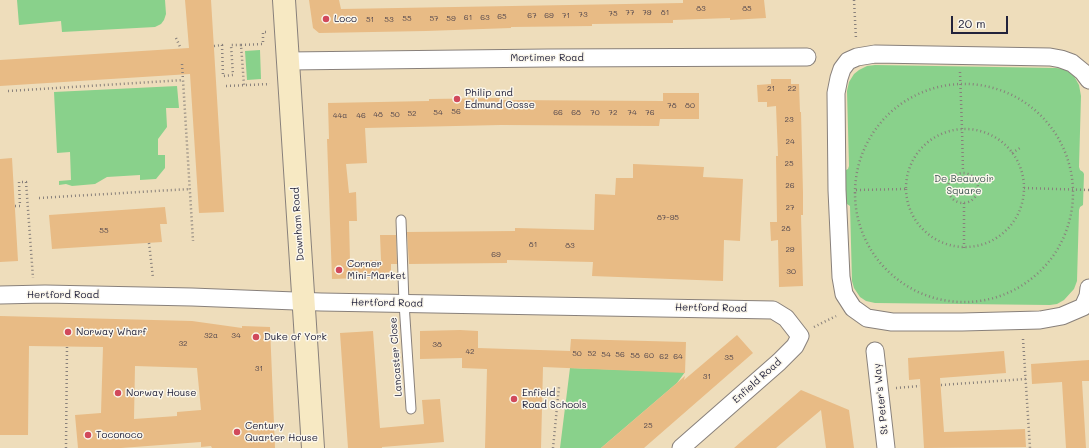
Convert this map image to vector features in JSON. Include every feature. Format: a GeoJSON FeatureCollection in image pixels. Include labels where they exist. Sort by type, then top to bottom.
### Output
{"type":"FeatureCollection","features":[{"type":"Feature","properties":{"kind":"street","name":"Downham Road"},"geometry":{"type":"LineString","coordinates":[[284,0],[313,448]]}},
{"type":"Feature","properties":{"kind":"street"},"geometry":{"type":"LineString","coordinates":[[1087,73],[1072,63],[1050,57],[875,54],[857,56],[848,61],[838,78],[836,93],[837,190],[841,277],[844,294],[852,308],[867,318],[892,322],[1040,320],[1086,310],[1089,288]]}},
{"type":"Feature","properties":{"kind":"street","name":"Mortimer Road"},"geometry":{"type":"LineString","coordinates":[[288,61],[807,57]]}},
{"type":"Feature","properties":{"kind":"street","name":"Hertford Road"},"geometry":{"type":"LineString","coordinates":[[0,295],[34,294],[155,296],[303,301],[773,310],[786,318],[800,336]]}},
{"type":"Feature","properties":{"kind":"street","name":"Enfield Road"},"geometry":{"type":"LineString","coordinates":[[681,448],[796,346],[800,336]]}},
{"type":"Feature","properties":{"kind":"street","name":"St Peter's Way"},"geometry":{"type":"LineString","coordinates":[[875,351],[886,448]]}},
{"type":"Feature","properties":{"kind":"lane","name":"Lancaster Close"},"geometry":{"type":"LineString","coordinates":[[401,220],[404,303],[411,409]]}},
{"type":"Feature","properties":{"kind":"path"},"geometry":{"type":"LineString","coordinates":[[854,0],[857,56]]}},
{"type":"Feature","properties":{"kind":"path"},"geometry":{"type":"LineString","coordinates":[[214,46],[222,45],[223,76],[233,75],[231,46],[264,44],[263,32],[269,32]]}},
{"type":"Feature","properties":{"kind":"path"},"geometry":{"type":"LineString","coordinates":[[176,38],[181,49]]}},
{"type":"Feature","properties":{"kind":"path"},"geometry":{"type":"LineString","coordinates":[[241,45],[244,85]]}},
{"type":"Feature","properties":{"kind":"path"},"geometry":{"type":"LineString","coordinates":[[182,64],[193,241]]}},
{"type":"Feature","properties":{"kind":"path"},"geometry":{"type":"LineString","coordinates":[[8,91],[182,80]]}},
{"type":"Feature","properties":{"kind":"path"},"geometry":{"type":"LineString","coordinates":[[960,83],[977,84],[994,88],[1017,97],[1032,107],[1047,122],[1059,139],[1070,167],[1073,189],[1071,216],[1065,235],[1057,250],[1038,273],[1025,283],[998,297],[972,302],[936,298],[919,292],[894,276],[884,266],[869,245],[862,231],[856,202],[861,158],[880,123],[895,109],[913,96],[935,88],[960,83]]}},
{"type":"Feature","properties":{"kind":"path"},"geometry":{"type":"LineString","coordinates":[[226,86],[266,84]]}},
{"type":"Feature","properties":{"kind":"path"},"geometry":{"type":"LineString","coordinates":[[960,89],[963,172]]}},
{"type":"Feature","properties":{"kind":"path"},"geometry":{"type":"LineString","coordinates":[[962,129],[977,130],[990,135],[1002,143],[1012,153],[1021,170],[1024,188],[1022,203],[1016,218],[1007,230],[994,240],[980,246],[964,248],[946,245],[930,236],[917,224],[908,207],[905,189],[908,171],[916,155],[928,141],[944,133],[962,129]]}},
{"type":"Feature","properties":{"kind":"path"},"geometry":{"type":"LineString","coordinates":[[1012,153],[1020,148]]}},
{"type":"Feature","properties":{"kind":"path"},"geometry":{"type":"LineString","coordinates":[[963,172],[973,176],[976,180],[978,190],[977,195],[973,199],[964,203],[951,197],[948,188],[951,179],[958,173],[963,172]]}},
{"type":"Feature","properties":{"kind":"path"},"geometry":{"type":"LineString","coordinates":[[15,206],[20,206],[19,182],[26,182],[34,294]]}},
{"type":"Feature","properties":{"kind":"path"},"geometry":{"type":"LineString","coordinates":[[1024,188],[1089,190]]}},
{"type":"Feature","properties":{"kind":"path"},"geometry":{"type":"LineString","coordinates":[[39,198],[190,189]]}},
{"type":"Feature","properties":{"kind":"path"},"geometry":{"type":"LineString","coordinates":[[862,190],[905,189]]}},
{"type":"Feature","properties":{"kind":"path"},"geometry":{"type":"LineString","coordinates":[[964,203],[964,248]]}},
{"type":"Feature","properties":{"kind":"path"},"geometry":{"type":"LineString","coordinates":[[150,243],[155,296]]}},
{"type":"Feature","properties":{"kind":"path"},"geometry":{"type":"LineString","coordinates":[[800,336],[852,308]]}},
{"type":"Feature","properties":{"kind":"path"},"geometry":{"type":"LineString","coordinates":[[1022,320],[1030,448]]}},
{"type":"Feature","properties":{"kind":"path"},"geometry":{"type":"LineString","coordinates":[[66,448],[67,347]]}},
{"type":"Feature","properties":{"kind":"path"},"geometry":{"type":"LineString","coordinates":[[941,385],[1026,379]]}},
{"type":"Feature","properties":{"kind":"path"},"geometry":{"type":"LineString","coordinates":[[892,388],[920,386]]}},
{"type":"Feature","properties":{"kind":"path"},"geometry":{"type":"LineString","coordinates":[[553,448],[560,387]]}},
{"type":"Feature","properties":{"kind":"green space"},"geometry":{"type":"Polygon","coordinates":[[[17,0],[165,0],[166,14],[161,24],[155,27],[62,32],[61,21],[19,25],[17,0]]]}},
{"type":"Feature","properties":{"kind":"green space"},"geometry":{"type":"Polygon","coordinates":[[[260,50],[261,79],[247,80],[245,51],[260,50]]]}},
{"type":"Feature","properties":{"kind":"green space","name":"De Beauvoir Square"},"geometry":{"type":"Polygon","coordinates":[[[867,66],[1056,68],[1064,69],[1074,76],[1079,85],[1081,96],[1079,167],[1084,174],[1083,205],[1079,210],[1077,281],[1074,289],[1064,300],[1057,304],[1050,305],[875,303],[866,301],[860,297],[854,288],[852,281],[850,206],[845,202],[844,171],[848,169],[849,166],[847,91],[849,82],[854,74],[867,66]]]}},
{"type":"Feature","properties":{"kind":"green space"},"geometry":{"type":"Polygon","coordinates":[[[177,86],[179,108],[166,108],[167,127],[158,139],[158,155],[165,155],[165,168],[156,179],[140,180],[140,175],[107,177],[95,184],[72,186],[66,184],[59,185],[59,181],[71,180],[70,152],[57,153],[54,92],[177,86]]]}},
{"type":"Feature","properties":{"kind":"green space"},"geometry":{"type":"Polygon","coordinates":[[[570,368],[685,372],[677,383],[601,448],[560,448],[570,368]]]}},
{"type":"Feature","properties":{"kind":"building"},"geometry":{"type":"Polygon","coordinates":[[[185,0],[211,0],[224,212],[199,213],[190,74],[0,86],[0,60],[189,48],[185,0]]]}},
{"type":"Feature","properties":{"kind":"building"},"geometry":{"type":"Polygon","coordinates":[[[309,0],[339,0],[341,9],[683,3],[683,0],[764,0],[766,18],[730,20],[730,18],[673,20],[673,23],[592,24],[592,26],[319,33],[313,28],[309,0]]]}},
{"type":"Feature","properties":{"kind":"building"},"geometry":{"type":"Polygon","coordinates":[[[771,79],[791,79],[791,84],[799,84],[803,193],[803,215],[801,215],[803,286],[779,287],[778,240],[771,241],[770,222],[777,222],[776,156],[778,156],[776,106],[767,107],[767,102],[758,102],[757,85],[771,84],[771,79]]]}},
{"type":"Feature","properties":{"kind":"building"},"geometry":{"type":"Polygon","coordinates":[[[663,93],[699,93],[699,119],[660,119],[659,126],[501,125],[365,128],[367,163],[346,164],[349,193],[356,192],[357,221],[349,221],[350,261],[381,260],[380,235],[396,235],[397,264],[391,264],[391,277],[332,279],[327,139],[329,139],[328,103],[501,98],[501,100],[663,101],[663,93]]]}},
{"type":"Feature","properties":{"kind":"building"},"geometry":{"type":"Polygon","coordinates":[[[12,158],[18,261],[0,262],[0,159],[12,158]]]}},
{"type":"Feature","properties":{"kind":"building"},"geometry":{"type":"Polygon","coordinates":[[[633,164],[704,167],[703,177],[743,179],[740,241],[724,240],[723,281],[592,276],[593,262],[507,260],[507,263],[409,264],[407,232],[515,231],[515,228],[594,230],[595,194],[615,195],[616,178],[633,178],[633,164]]]}},
{"type":"Feature","properties":{"kind":"building"},"geometry":{"type":"Polygon","coordinates":[[[165,207],[167,224],[160,224],[162,242],[52,249],[49,215],[165,207]]]}},
{"type":"Feature","properties":{"kind":"building"},"geometry":{"type":"Polygon","coordinates":[[[0,316],[192,321],[242,328],[242,326],[270,327],[275,448],[212,448],[211,446],[201,447],[201,442],[121,448],[78,448],[75,415],[101,413],[103,347],[29,346],[28,435],[0,435],[0,316]],[[135,366],[134,419],[177,416],[177,412],[201,410],[197,368],[135,366]]]}},
{"type":"Feature","properties":{"kind":"building"},"geometry":{"type":"Polygon","coordinates":[[[373,331],[380,428],[424,424],[422,400],[440,399],[444,442],[382,448],[348,448],[340,333],[373,331]]]}},
{"type":"Feature","properties":{"kind":"building"},"geometry":{"type":"Polygon","coordinates":[[[420,331],[478,331],[478,348],[570,351],[571,339],[686,342],[685,373],[543,367],[541,448],[485,448],[487,369],[462,368],[462,358],[420,359],[420,331]]]}},
{"type":"Feature","properties":{"kind":"building"},"geometry":{"type":"Polygon","coordinates":[[[737,335],[753,353],[644,448],[601,448],[685,376],[684,380],[737,335]]]}},
{"type":"Feature","properties":{"kind":"building"},"geometry":{"type":"Polygon","coordinates":[[[1004,351],[1006,373],[940,378],[944,432],[1025,429],[1026,447],[924,448],[920,379],[909,380],[908,358],[1004,351]]]}},
{"type":"Feature","properties":{"kind":"building"},"geometry":{"type":"Polygon","coordinates":[[[1089,360],[1089,381],[1082,381],[1086,448],[1066,448],[1062,382],[1032,384],[1031,364],[1089,360]]]}},
{"type":"Feature","properties":{"kind":"building"},"geometry":{"type":"Polygon","coordinates":[[[801,390],[849,410],[854,448],[826,448],[821,410],[776,448],[734,448],[801,390]]]}},
{"type":"Feature","properties":{"kind":"place","name":"Loco"},"geometry":{"type":"Point","coordinates":[326,19]}},
{"type":"Feature","properties":{"kind":"place","name":"Philip and Edmund Gosse"},"geometry":{"type":"Point","coordinates":[457,99]}},
{"type":"Feature","properties":{"kind":"place","name":"Corner Mini-Market"},"geometry":{"type":"Point","coordinates":[339,270]}},
{"type":"Feature","properties":{"kind":"place","name":"Norway Wharf"},"geometry":{"type":"Point","coordinates":[68,332]}},
{"type":"Feature","properties":{"kind":"place","name":"Duke of York"},"geometry":{"type":"Point","coordinates":[256,337]}},
{"type":"Feature","properties":{"kind":"place","name":"Norway House"},"geometry":{"type":"Point","coordinates":[118,393]}},
{"type":"Feature","properties":{"kind":"place","name":"Enfield Road Schools"},"geometry":{"type":"Point","coordinates":[514,399]}},
{"type":"Feature","properties":{"kind":"place","name":"Century Quarter House"},"geometry":{"type":"Point","coordinates":[237,432]}},
{"type":"Feature","properties":{"kind":"place","name":"Toconoco"},"geometry":{"type":"Point","coordinates":[88,435]}}]}
